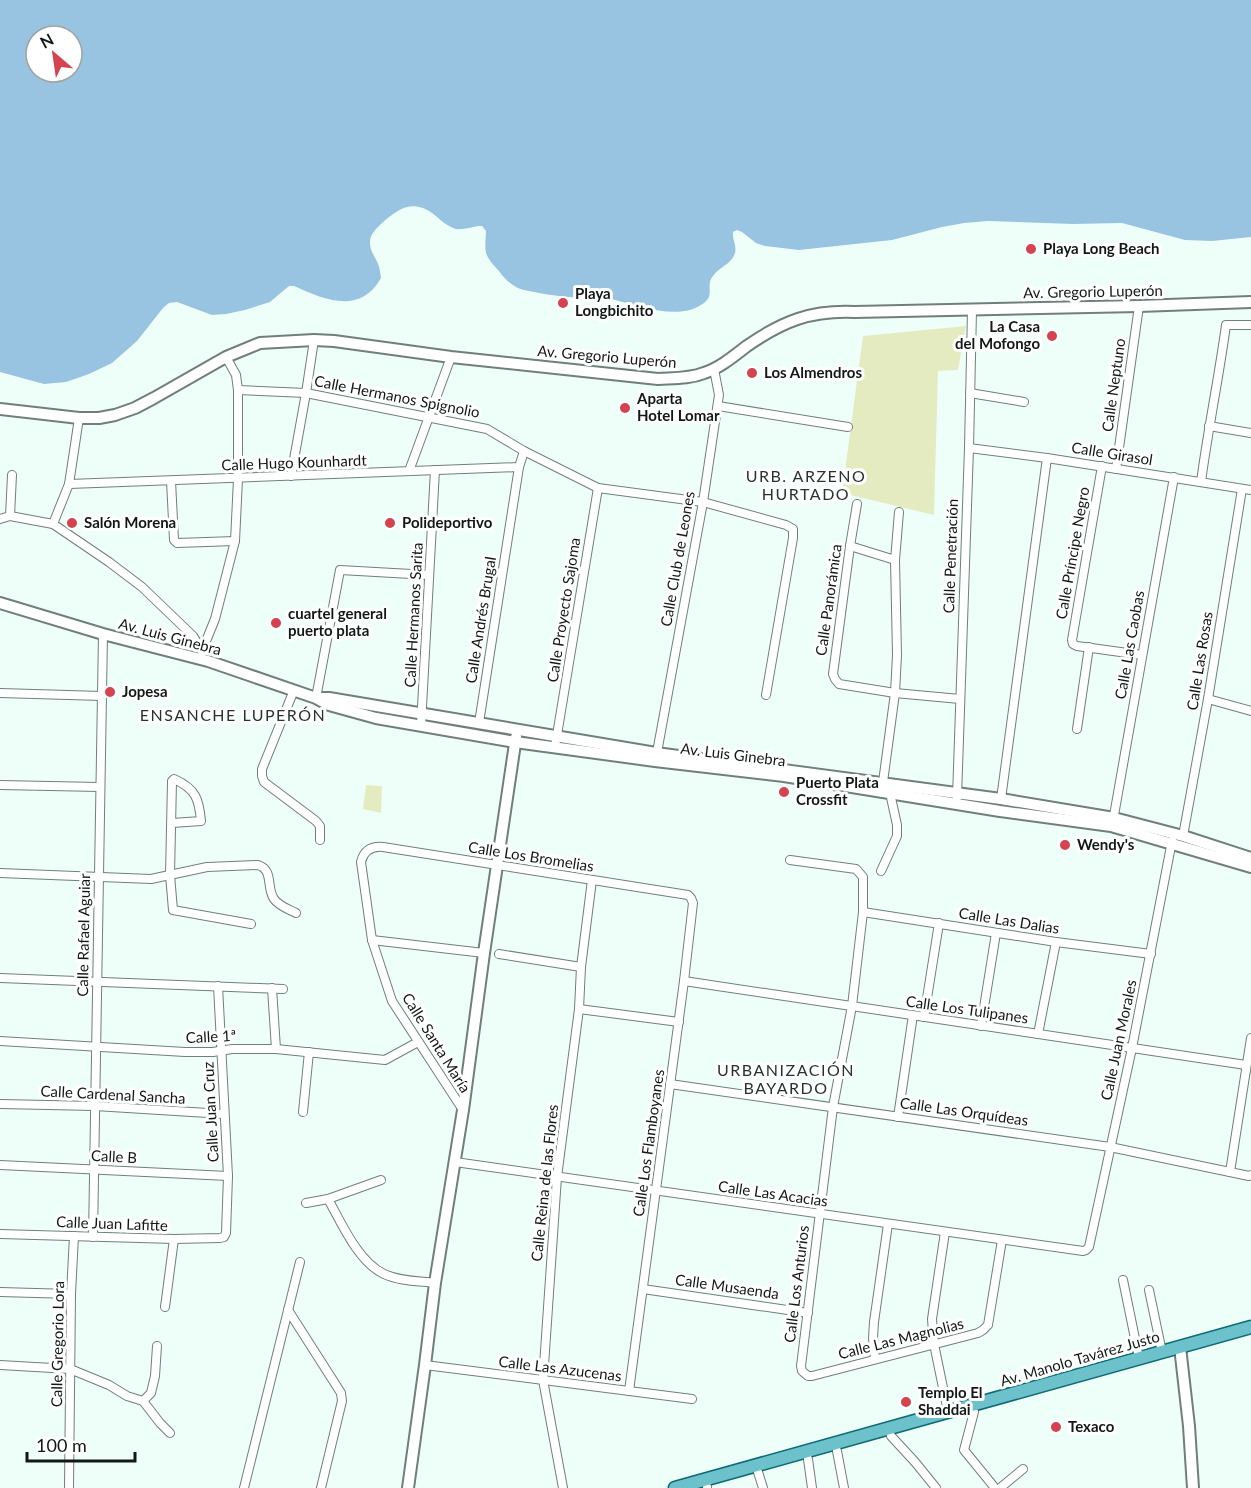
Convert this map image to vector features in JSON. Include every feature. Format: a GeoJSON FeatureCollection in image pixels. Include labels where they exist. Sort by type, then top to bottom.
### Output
{"type":"FeatureCollection","features":[{"type":"Feature","properties":{"kind":"main road","name":"Av. Manolo Tavárez Justo"},"geometry":{"type":"LineString","coordinates":[[705,1488],[974,1412],[1180,1351],[1251,1327]]}},
{"type":"Feature","properties":{"kind":"main road","name":"Av. Manolo Tavárez Justo"},"geometry":{"type":"LineString","coordinates":[[675,1488],[1139,1358],[1251,1335]]}},
{"type":"Feature","properties":{"kind":"street","name":"Av. Gregorio Luperón"},"geometry":{"type":"LineString","coordinates":[[0,409],[78,418],[115,415],[135,408],[226,357],[260,343],[334,341],[452,357],[658,379],[702,374],[714,369],[761,337],[791,321],[837,311],[1251,302]]}},
{"type":"Feature","properties":{"kind":"street","name":"Calle Neptuno"},"geometry":{"type":"LineString","coordinates":[[1116,469],[1139,306]]}},
{"type":"Feature","properties":{"kind":"street","name":"Calle Penetración"},"geometry":{"type":"LineString","coordinates":[[956,799],[972,309]]}},
{"type":"Feature","properties":{"kind":"street"},"geometry":{"type":"LineString","coordinates":[[1201,482],[1226,325],[1251,325]]}},
{"type":"Feature","properties":{"kind":"street"},"geometry":{"type":"LineString","coordinates":[[291,476],[314,340]]}},
{"type":"Feature","properties":{"kind":"street"},"geometry":{"type":"LineString","coordinates":[[202,651],[215,619],[235,541],[238,390],[236,375],[226,357]]}},
{"type":"Feature","properties":{"kind":"street"},"geometry":{"type":"LineString","coordinates":[[409,471],[452,357]]}},
{"type":"Feature","properties":{"kind":"street","name":"Calle Club de Leones"},"geometry":{"type":"LineString","coordinates":[[656,757],[703,502],[718,406],[719,395],[714,369]]}},
{"type":"Feature","properties":{"kind":"street","name":"Calle Hermanos Spignolio"},"geometry":{"type":"LineString","coordinates":[[238,390],[306,393],[487,429],[524,451],[598,488],[703,502],[786,525],[793,529],[765,695]]}},
{"type":"Feature","properties":{"kind":"street"},"geometry":{"type":"LineString","coordinates":[[970,393],[1024,402]]}},
{"type":"Feature","properties":{"kind":"street"},"geometry":{"type":"LineString","coordinates":[[718,406],[848,427]]}},
{"type":"Feature","properties":{"kind":"street"},"geometry":{"type":"LineString","coordinates":[[53,525],[69,484],[78,418]]}},
{"type":"Feature","properties":{"kind":"street"},"geometry":{"type":"LineString","coordinates":[[1209,426],[1251,432]]}},
{"type":"Feature","properties":{"kind":"street","name":"Calle Girasol"},"geometry":{"type":"LineString","coordinates":[[969,448],[1251,490]]}},
{"type":"Feature","properties":{"kind":"street","name":"Calle Andrés Brugal"},"geometry":{"type":"LineString","coordinates":[[479,723],[519,467],[524,451]]}},
{"type":"Feature","properties":{"kind":"street"},"geometry":{"type":"LineString","coordinates":[[1001,799],[1047,458]]}},
{"type":"Feature","properties":{"kind":"street","name":"Calle Príncipe Negro"},"geometry":{"type":"LineString","coordinates":[[1089,647],[1073,644],[1072,640],[1102,466]]}},
{"type":"Feature","properties":{"kind":"street","name":"Calle Hugo Kounhardt"},"geometry":{"type":"LineString","coordinates":[[69,484],[519,467]]}},
{"type":"Feature","properties":{"kind":"street","name":"Calle Hermanos Sarita"},"geometry":{"type":"LineString","coordinates":[[421,720],[435,470]]}},
{"type":"Feature","properties":{"kind":"street"},"geometry":{"type":"LineString","coordinates":[[10,516],[12,475]]}},
{"type":"Feature","properties":{"kind":"street","name":"Calle Las Caobas"},"geometry":{"type":"LineString","coordinates":[[1113,822],[1174,477]]}},
{"type":"Feature","properties":{"kind":"street"},"geometry":{"type":"LineString","coordinates":[[171,481],[172,538],[177,543],[235,541]]}},
{"type":"Feature","properties":{"kind":"street","name":"Calle Proyecto Sajoma"},"geometry":{"type":"LineString","coordinates":[[556,741],[598,488]]}},
{"type":"Feature","properties":{"kind":"street","name":"Calle Las Rosas"},"geometry":{"type":"LineString","coordinates":[[1176,838],[1208,699],[1242,489]]}},
{"type":"Feature","properties":{"kind":"street","name":"Calle Panorámica"},"geometry":{"type":"LineString","coordinates":[[857,504],[833,674],[835,679],[839,684],[895,693],[960,699]]}},
{"type":"Feature","properties":{"kind":"street"},"geometry":{"type":"LineString","coordinates":[[883,782],[895,693],[897,655],[895,560],[899,512]]}},
{"type":"Feature","properties":{"kind":"street"},"geometry":{"type":"LineString","coordinates":[[0,519],[10,516],[53,525],[109,562],[142,587],[193,636],[208,661]]}},
{"type":"Feature","properties":{"kind":"street"},"geometry":{"type":"LineString","coordinates":[[850,546],[895,560]]}},
{"type":"Feature","properties":{"kind":"street"},"geometry":{"type":"LineString","coordinates":[[316,698],[340,570],[429,575]]}},
{"type":"Feature","properties":{"kind":"street","name":"Av. Luis Ginebra"},"geometry":{"type":"LineString","coordinates":[[0,603],[103,634],[208,661],[316,698],[329,698],[515,742],[556,741]]}},
{"type":"Feature","properties":{"kind":"street"},"geometry":{"type":"LineString","coordinates":[[0,610],[15,608]]}},
{"type":"Feature","properties":{"kind":"street","name":"Calle Rafael Aguiar"},"geometry":{"type":"LineString","coordinates":[[93,1237],[103,634]]}},
{"type":"Feature","properties":{"kind":"street"},"geometry":{"type":"LineString","coordinates":[[1077,729],[1089,647],[1143,655]]}},
{"type":"Feature","properties":{"kind":"street"},"geometry":{"type":"LineString","coordinates":[[294,690],[262,769],[262,776],[264,782],[316,821],[320,826],[320,840]]}},
{"type":"Feature","properties":{"kind":"street"},"geometry":{"type":"LineString","coordinates":[[0,693],[102,696]]}},
{"type":"Feature","properties":{"kind":"street"},"geometry":{"type":"LineString","coordinates":[[1208,699],[1251,711]]}},
{"type":"Feature","properties":{"kind":"street","name":"Av. Luis Ginebra"},"geometry":{"type":"LineString","coordinates":[[421,720],[479,723],[518,730],[556,741],[784,777],[1113,822]]}},
{"type":"Feature","properties":{"kind":"street"},"geometry":{"type":"LineString","coordinates":[[408,1488],[435,1283],[463,1110],[518,730]]}},
{"type":"Feature","properties":{"kind":"street","name":"Av. Luis Ginebra"},"geometry":{"type":"LineString","coordinates":[[656,757],[883,782],[956,799],[1001,799],[1113,822],[1251,858]]}},
{"type":"Feature","properties":{"kind":"street"},"geometry":{"type":"LineString","coordinates":[[172,823],[201,821],[196,796],[174,779],[172,781],[170,875],[175,912],[251,924]]}},
{"type":"Feature","properties":{"kind":"street"},"geometry":{"type":"LineString","coordinates":[[0,785],[100,787]]}},
{"type":"Feature","properties":{"kind":"street"},"geometry":{"type":"LineString","coordinates":[[881,871],[897,836],[890,793]]}},
{"type":"Feature","properties":{"kind":"street","name":"Av. Luis Ginebra"},"geometry":{"type":"LineString","coordinates":[[1176,838],[1251,867]]}},
{"type":"Feature","properties":{"kind":"street","name":"Calle Juan Morales"},"geometry":{"type":"LineString","coordinates":[[1086,1250],[1089,1247],[1176,838]]}},
{"type":"Feature","properties":{"kind":"street","name":"Calle Los Bromelias"},"geometry":{"type":"LineString","coordinates":[[366,851],[371,848],[384,847],[691,898]]}},
{"type":"Feature","properties":{"kind":"street","name":"Calle Santa María"},"geometry":{"type":"LineString","coordinates":[[366,851],[361,862],[372,940],[392,1000],[463,1110]]}},
{"type":"Feature","properties":{"kind":"street","name":"Calle Los Anturios"},"geometry":{"type":"LineString","coordinates":[[790,860],[856,869],[863,877],[863,912],[852,1006],[833,1107],[819,1214],[801,1366],[804,1374]]}},
{"type":"Feature","properties":{"kind":"street"},"geometry":{"type":"LineString","coordinates":[[0,873],[151,879],[207,867],[262,866],[268,872],[274,900],[296,913]]}},
{"type":"Feature","properties":{"kind":"street","name":"Calle Reina de las Flores"},"geometry":{"type":"LineString","coordinates":[[562,1488],[543,1380],[557,1177],[579,1009],[592,880]]}},
{"type":"Feature","properties":{"kind":"street","name":"Calle Los Flamboyanes"},"geometry":{"type":"LineString","coordinates":[[629,1391],[679,1022],[693,903],[691,898]]}},
{"type":"Feature","properties":{"kind":"street","name":"Calle Las Dalias"},"geometry":{"type":"LineString","coordinates":[[863,912],[1056,942],[1151,954]]}},
{"type":"Feature","properties":{"kind":"street"},"geometry":{"type":"LineString","coordinates":[[924,1017],[939,923]]}},
{"type":"Feature","properties":{"kind":"street"},"geometry":{"type":"LineString","coordinates":[[981,1026],[996,933]]}},
{"type":"Feature","properties":{"kind":"street"},"geometry":{"type":"LineString","coordinates":[[372,940],[484,953]]}},
{"type":"Feature","properties":{"kind":"street"},"geometry":{"type":"LineString","coordinates":[[1038,1034],[1056,942]]}},
{"type":"Feature","properties":{"kind":"street"},"geometry":{"type":"LineString","coordinates":[[499,954],[582,967]]}},
{"type":"Feature","properties":{"kind":"street"},"geometry":{"type":"LineString","coordinates":[[0,978],[283,988]]}},
{"type":"Feature","properties":{"kind":"street","name":"Calle Los Tulipanes"},"geometry":{"type":"LineString","coordinates":[[684,981],[1246,1065]]}},
{"type":"Feature","properties":{"kind":"street","name":"Calle Juan Cruz"},"geometry":{"type":"LineString","coordinates":[[218,986],[228,1176],[224,1237]]}},
{"type":"Feature","properties":{"kind":"street"},"geometry":{"type":"LineString","coordinates":[[272,988],[276,1049]]}},
{"type":"Feature","properties":{"kind":"street"},"geometry":{"type":"LineString","coordinates":[[579,1009],[679,1022]]}},
{"type":"Feature","properties":{"kind":"street"},"geometry":{"type":"LineString","coordinates":[[898,1117],[912,1016]]}},
{"type":"Feature","properties":{"kind":"street"},"geometry":{"type":"LineString","coordinates":[[1230,1172],[1251,1038]]}},
{"type":"Feature","properties":{"kind":"street","name":"Calle 1ª"},"geometry":{"type":"LineString","coordinates":[[0,1041],[185,1052],[276,1049],[385,1060],[417,1042]]}},
{"type":"Feature","properties":{"kind":"street"},"geometry":{"type":"LineString","coordinates":[[303,1112],[309,1052]]}},
{"type":"Feature","properties":{"kind":"street","name":"Calle Las Orquídeas"},"geometry":{"type":"LineString","coordinates":[[670,1084],[1110,1147],[1251,1175]]}},
{"type":"Feature","properties":{"kind":"street","name":"Calle Cardenal Sancha"},"geometry":{"type":"LineString","coordinates":[[0,1104],[95,1106],[224,1114]]}},
{"type":"Feature","properties":{"kind":"street","name":"Calle Las Acacias"},"geometry":{"type":"LineString","coordinates":[[455,1162],[1086,1250]]}},
{"type":"Feature","properties":{"kind":"street","name":"Calle B"},"geometry":{"type":"LineString","coordinates":[[0,1165],[228,1176]]}},
{"type":"Feature","properties":{"kind":"street"},"geometry":{"type":"LineString","coordinates":[[306,1203],[328,1199],[381,1180]]}},
{"type":"Feature","properties":{"kind":"street"},"geometry":{"type":"LineString","coordinates":[[328,1199],[351,1239],[375,1269],[400,1279],[435,1283]]}},
{"type":"Feature","properties":{"kind":"street"},"geometry":{"type":"LineString","coordinates":[[875,1359],[874,1322],[888,1224]]}},
{"type":"Feature","properties":{"kind":"street"},"geometry":{"type":"LineString","coordinates":[[945,1232],[932,1319],[934,1344],[948,1412]]}},
{"type":"Feature","properties":{"kind":"street","name":"Calle Juan Lafitte"},"geometry":{"type":"LineString","coordinates":[[0,1234],[174,1239],[224,1237]]}},
{"type":"Feature","properties":{"kind":"street","name":"Calle Gregorio Lora"},"geometry":{"type":"LineString","coordinates":[[69,1488],[74,1236]]}},
{"type":"Feature","properties":{"kind":"street"},"geometry":{"type":"LineString","coordinates":[[165,1307],[174,1239]]}},
{"type":"Feature","properties":{"kind":"street","name":"Calle Las Magnolias"},"geometry":{"type":"LineString","coordinates":[[804,1374],[812,1376],[983,1330],[988,1325],[1002,1240]]}},
{"type":"Feature","properties":{"kind":"street"},"geometry":{"type":"LineString","coordinates":[[244,1488],[300,1262]]}},
{"type":"Feature","properties":{"kind":"street"},"geometry":{"type":"LineString","coordinates":[[1123,1280],[1139,1358]]}},
{"type":"Feature","properties":{"kind":"street","name":"Calle Musaenda"},"geometry":{"type":"LineString","coordinates":[[643,1289],[808,1312]]}},
{"type":"Feature","properties":{"kind":"street"},"geometry":{"type":"LineString","coordinates":[[1149,1290],[1162,1352]]}},
{"type":"Feature","properties":{"kind":"street"},"geometry":{"type":"LineString","coordinates":[[0,1292],[72,1294]]}},
{"type":"Feature","properties":{"kind":"street"},"geometry":{"type":"LineString","coordinates":[[288,1310],[341,1394],[342,1401],[321,1488]]}},
{"type":"Feature","properties":{"kind":"street"},"geometry":{"type":"LineString","coordinates":[[143,1401],[150,1393],[155,1376],[157,1346]]}},
{"type":"Feature","properties":{"kind":"street"},"geometry":{"type":"LineString","coordinates":[[1180,1351],[1189,1426],[1193,1488]]}},
{"type":"Feature","properties":{"kind":"street"},"geometry":{"type":"LineString","coordinates":[[0,1365],[70,1369],[109,1385],[127,1396],[143,1401],[170,1433]]}},
{"type":"Feature","properties":{"kind":"street","name":"Calle Las Azucenas"},"geometry":{"type":"LineString","coordinates":[[425,1365],[692,1399]]}},
{"type":"Feature","properties":{"kind":"street"},"geometry":{"type":"LineString","coordinates":[[974,1412],[963,1450],[998,1488],[1023,1469]]}},
{"type":"Feature","properties":{"kind":"street"},"geometry":{"type":"LineString","coordinates":[[891,1436],[936,1488]]}},
{"type":"Feature","properties":{"kind":"street"},"geometry":{"type":"LineString","coordinates":[[837,1451],[844,1488]]}},
{"type":"Feature","properties":{"kind":"street"},"geometry":{"type":"LineString","coordinates":[[808,1459],[812,1488]]}},
{"type":"Feature","properties":{"kind":"street"},"geometry":{"type":"LineString","coordinates":[[758,1472],[763,1488]]}},
{"type":"Feature","properties":{"kind":"green space"},"geometry":{"type":"Polygon","coordinates":[[[966,326],[958,370],[938,371],[934,515],[842,493],[863,336],[966,326]]]}},
{"type":"Feature","properties":{"kind":"green space"},"geometry":{"type":"Polygon","coordinates":[[[366,785],[382,786],[381,813],[363,809],[366,785]]]}},
{"type":"Feature","properties":{"kind":"water"},"geometry":{"type":"Polygon","coordinates":[[[0,0],[1251,0],[1251,237],[1212,241],[1185,240],[1122,223],[988,221],[942,227],[892,240],[799,250],[765,246],[756,243],[737,230],[733,232],[735,250],[733,257],[713,276],[708,299],[699,306],[678,312],[653,310],[606,298],[559,296],[519,288],[504,278],[490,261],[485,249],[486,231],[482,226],[456,229],[425,209],[412,206],[394,214],[372,234],[370,245],[379,266],[381,278],[373,290],[363,297],[341,301],[289,286],[270,302],[245,310],[212,315],[177,302],[169,303],[137,341],[112,363],[66,382],[44,384],[0,372],[0,0]]]}},
{"type":"Feature","properties":{"kind":"place","name":"Playa Long Beach"},"geometry":{"type":"Point","coordinates":[1031,249]}},
{"type":"Feature","properties":{"kind":"place","name":"Playa Longbichito"},"geometry":{"type":"Point","coordinates":[563,303]}},
{"type":"Feature","properties":{"kind":"place","name":"La Casa del Mofongo"},"geometry":{"type":"Point","coordinates":[1052,336]}},
{"type":"Feature","properties":{"kind":"place","name":"Los Almendros"},"geometry":{"type":"Point","coordinates":[752,373]}},
{"type":"Feature","properties":{"kind":"place","name":"Aparta Hotel Lomar"},"geometry":{"type":"Point","coordinates":[625,408]}},
{"type":"Feature","properties":{"kind":"place","name":"Salón Morena"},"geometry":{"type":"Point","coordinates":[72,523]}},
{"type":"Feature","properties":{"kind":"place","name":"Polideportivo"},"geometry":{"type":"Point","coordinates":[390,523]}},
{"type":"Feature","properties":{"kind":"place","name":"cuartel general puerto plata"},"geometry":{"type":"Point","coordinates":[276,623]}},
{"type":"Feature","properties":{"kind":"place","name":"Jopesa"},"geometry":{"type":"Point","coordinates":[110,692]}},
{"type":"Feature","properties":{"kind":"place","name":"Puerto Plata Crossfit"},"geometry":{"type":"Point","coordinates":[784,792]}},
{"type":"Feature","properties":{"kind":"place","name":"Wendy's"},"geometry":{"type":"Point","coordinates":[1065,845]}},
{"type":"Feature","properties":{"kind":"place","name":"Templo El Shaddai"},"geometry":{"type":"Point","coordinates":[906,1402]}},
{"type":"Feature","properties":{"kind":"place","name":"Texaco"},"geometry":{"type":"Point","coordinates":[1056,1427]}},
{"type":"Feature","properties":{"kind":"district","name":"URB. ARZENO HURTADO"},"geometry":{"type":"Point","coordinates":[806,485]}},
{"type":"Feature","properties":{"kind":"district","name":"ENSANCHE LUPERÓN"},"geometry":{"type":"Point","coordinates":[233,715]}},
{"type":"Feature","properties":{"kind":"district","name":"URBANIZACIÓN BAYARDO"},"geometry":{"type":"Point","coordinates":[786,1079]}}]}
